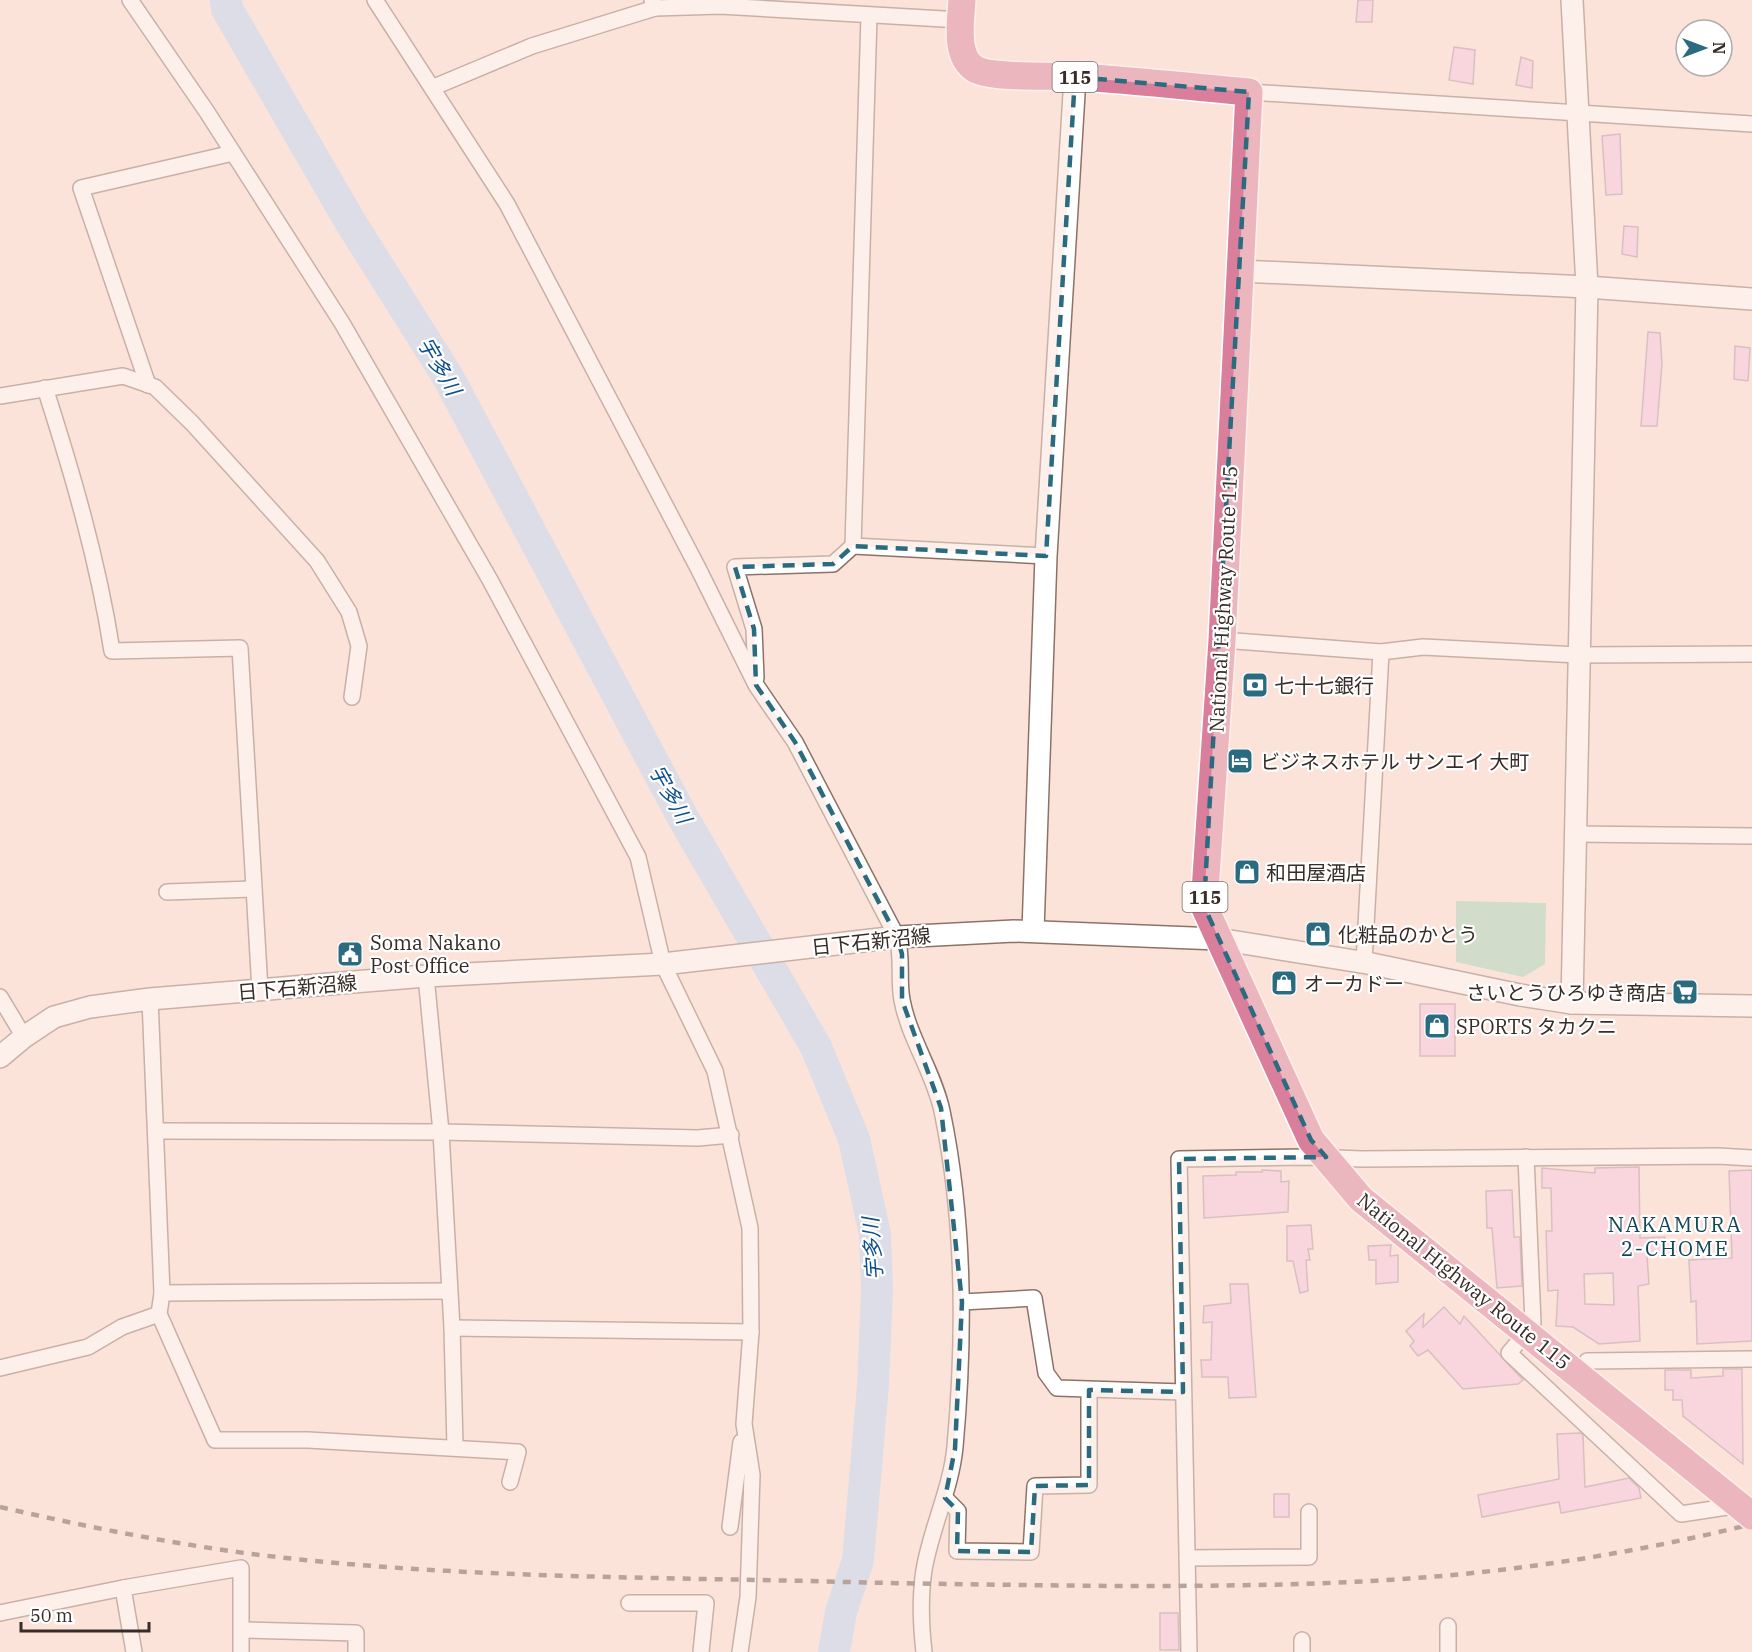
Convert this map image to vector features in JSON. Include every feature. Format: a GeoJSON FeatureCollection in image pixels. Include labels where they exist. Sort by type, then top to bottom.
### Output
{"type":"FeatureCollection","features":[{"type":"Feature","properties":{"kind":"highway","name":"115"},"geometry":{"type":"LineString","coordinates":[[962,10],[961,43],[966,60],[976,70],[995,74],[1075,77],[1250,92]]}},
{"type":"Feature","properties":{"kind":"highway","name":"National Highway Route 115"},"geometry":{"type":"LineString","coordinates":[[1250,92],[1222,640],[1204,906],[1311,1140],[1361,1198],[1752,1516]]}},
{"type":"Feature","properties":{"kind":"street"},"geometry":{"type":"LineString","coordinates":[[130,0],[233,153],[342,323],[490,580],[638,857],[663,964],[715,1071],[750,1228],[751,1332],[744,1424],[730,1527]]}},
{"type":"Feature","properties":{"kind":"street"},"geometry":{"type":"LineString","coordinates":[[375,0],[434,87],[507,204],[687,547],[756,686],[795,741],[902,954],[902,999],[941,1108],[949,1148],[962,1302],[955,1449],[945,1498],[924,1569],[922,1600],[924,1652]]}},
{"type":"Feature","properties":{"kind":"street"},"geometry":{"type":"LineString","coordinates":[[1572,0],[1580,113],[1587,287],[1572,1003]]}},
{"type":"Feature","properties":{"kind":"street"},"geometry":{"type":"LineString","coordinates":[[434,87],[532,46],[653,4],[720,3],[869,16],[962,10]]}},
{"type":"Feature","properties":{"kind":"street"},"geometry":{"type":"LineString","coordinates":[[854,546],[869,16]]}},
{"type":"Feature","properties":{"kind":"street"},"geometry":{"type":"LineString","coordinates":[[1032,931],[1046,556],[1075,77]]}},
{"type":"Feature","properties":{"kind":"street"},"geometry":{"type":"LineString","coordinates":[[1250,92],[1752,124]]}},
{"type":"Feature","properties":{"kind":"street"},"geometry":{"type":"LineString","coordinates":[[148,385],[81,188],[233,153]]}},
{"type":"Feature","properties":{"kind":"street"},"geometry":{"type":"LineString","coordinates":[[1241,271],[1587,287],[1752,299]]}},
{"type":"Feature","properties":{"kind":"street"},"geometry":{"type":"LineString","coordinates":[[0,396],[123,376],[155,387],[192,423],[316,561],[349,612],[359,646],[352,697]]}},
{"type":"Feature","properties":{"kind":"street"},"geometry":{"type":"LineString","coordinates":[[45,388],[80,499],[103,596],[112,651],[240,648],[252,889],[260,990]]}},
{"type":"Feature","properties":{"kind":"street"},"geometry":{"type":"LineString","coordinates":[[756,686],[754,629],[735,567],[833,564],[854,546],[1046,556]]}},
{"type":"Feature","properties":{"kind":"street"},"geometry":{"type":"LineString","coordinates":[[1222,640],[1381,652],[1423,647],[1578,655],[1752,654]]}},
{"type":"Feature","properties":{"kind":"street"},"geometry":{"type":"LineString","coordinates":[[1364,962],[1381,652]]}},
{"type":"Feature","properties":{"kind":"street"},"geometry":{"type":"LineString","coordinates":[[1575,834],[1752,836]]}},
{"type":"Feature","properties":{"kind":"street"},"geometry":{"type":"LineString","coordinates":[[167,892],[252,889]]}},
{"type":"Feature","properties":{"kind":"street","name":"日下石新沼線"},"geometry":{"type":"LineString","coordinates":[[0,1057],[24,1036],[54,1017],[90,1007],[150,999],[426,976],[663,964],[892,938],[1032,931],[1218,939],[1364,962],[1520,995],[1572,1003],[1752,1006]]}},
{"type":"Feature","properties":{"kind":"street"},"geometry":{"type":"LineString","coordinates":[[426,976],[441,1132],[452,1328],[455,1446]]}},
{"type":"Feature","properties":{"kind":"street"},"geometry":{"type":"LineString","coordinates":[[0,998],[24,1036]]}},
{"type":"Feature","properties":{"kind":"street"},"geometry":{"type":"LineString","coordinates":[[150,999],[162,1293],[159,1314],[215,1440],[308,1440],[455,1446],[518,1452],[510,1482]]}},
{"type":"Feature","properties":{"kind":"street"},"geometry":{"type":"LineString","coordinates":[[156,1131],[441,1132],[698,1138],[731,1136]]}},
{"type":"Feature","properties":{"kind":"street"},"geometry":{"type":"LineString","coordinates":[[1189,1652],[1179,1159],[1326,1157],[1362,1160],[1718,1156],[1752,1158]]}},
{"type":"Feature","properties":{"kind":"street"},"geometry":{"type":"LineString","coordinates":[[1526,1157],[1533,1323],[1529,1328]]}},
{"type":"Feature","properties":{"kind":"street"},"geometry":{"type":"LineString","coordinates":[[162,1293],[449,1291]]}},
{"type":"Feature","properties":{"kind":"street"},"geometry":{"type":"LineString","coordinates":[[962,1302],[1034,1298],[1046,1373],[1057,1388],[1183,1392]]}},
{"type":"Feature","properties":{"kind":"street"},"geometry":{"type":"LineString","coordinates":[[0,1368],[88,1347],[122,1327],[159,1314]]}},
{"type":"Feature","properties":{"kind":"street"},"geometry":{"type":"LineString","coordinates":[[452,1328],[751,1332]]}},
{"type":"Feature","properties":{"kind":"street"},"geometry":{"type":"LineString","coordinates":[[1519,1341],[1509,1353],[1681,1514],[1752,1504]]}},
{"type":"Feature","properties":{"kind":"street"},"geometry":{"type":"LineString","coordinates":[[1587,1361],[1752,1359]]}},
{"type":"Feature","properties":{"kind":"street"},"geometry":{"type":"LineString","coordinates":[[945,1498],[958,1511],[957,1551],[1031,1552],[1035,1486],[1089,1485],[1089,1390]]}},
{"type":"Feature","properties":{"kind":"street"},"geometry":{"type":"LineString","coordinates":[[740,1652],[748,1597],[752,1475],[744,1424]]}},
{"type":"Feature","properties":{"kind":"street"},"geometry":{"type":"LineString","coordinates":[[1187,1558],[1309,1557],[1309,1512]]}},
{"type":"Feature","properties":{"kind":"street"},"geometry":{"type":"LineString","coordinates":[[0,1612],[241,1568],[241,1652]]}},
{"type":"Feature","properties":{"kind":"street"},"geometry":{"type":"LineString","coordinates":[[123,1588],[134,1652]]}},
{"type":"Feature","properties":{"kind":"street"},"geometry":{"type":"LineString","coordinates":[[628,1603],[706,1603],[700,1652]]}},
{"type":"Feature","properties":{"kind":"street"},"geometry":{"type":"LineString","coordinates":[[1448,1626],[1448,1652]]}},
{"type":"Feature","properties":{"kind":"street"},"geometry":{"type":"LineString","coordinates":[[242,1630],[356,1633],[356,1652]]}},
{"type":"Feature","properties":{"kind":"highlighted area"},"geometry":{"type":"Polygon","coordinates":[[[1075,77],[1249,92],[1204,906],[1311,1140],[1326,1157],[1179,1159],[1183,1392],[1089,1390],[1089,1485],[1035,1486],[1031,1552],[957,1551],[958,1511],[945,1498],[955,1449],[962,1302],[941,1108],[902,1000],[902,954],[897,937],[795,742],[756,685],[754,629],[735,567],[833,564],[853,546],[1046,556],[1075,77]]]}},
{"type":"Feature","properties":{"kind":"green space"},"geometry":{"type":"Polygon","coordinates":[[[1456,901],[1546,903],[1545,964],[1523,977],[1456,962],[1456,901]]]}},
{"type":"Feature","properties":{"kind":"building"},"geometry":{"type":"Polygon","coordinates":[[[1358,0],[1373,0],[1372,22],[1356,22],[1358,0]]]}},
{"type":"Feature","properties":{"kind":"building"},"geometry":{"type":"Polygon","coordinates":[[[1454,47],[1475,50],[1473,84],[1449,80],[1454,47]]]}},
{"type":"Feature","properties":{"kind":"building"},"geometry":{"type":"Polygon","coordinates":[[[1521,57],[1533,61],[1532,88],[1516,85],[1521,57]]]}},
{"type":"Feature","properties":{"kind":"building"},"geometry":{"type":"Polygon","coordinates":[[[1620,134],[1622,194],[1606,195],[1602,136],[1620,134]]]}},
{"type":"Feature","properties":{"kind":"building"},"geometry":{"type":"Polygon","coordinates":[[[1624,226],[1638,227],[1637,257],[1622,254],[1624,226]]]}},
{"type":"Feature","properties":{"kind":"building"},"geometry":{"type":"Polygon","coordinates":[[[1648,332],[1660,333],[1662,364],[1657,426],[1641,426],[1648,332]]]}},
{"type":"Feature","properties":{"kind":"building"},"geometry":{"type":"Polygon","coordinates":[[[1735,346],[1750,348],[1748,381],[1734,379],[1735,346]]]}},
{"type":"Feature","properties":{"kind":"building"},"geometry":{"type":"Polygon","coordinates":[[[1420,1004],[1455,1004],[1455,1056],[1420,1056],[1420,1004]]]}},
{"type":"Feature","properties":{"kind":"building"},"geometry":{"type":"Polygon","coordinates":[[[1639,1167],[1640,1238],[1665,1237],[1665,1255],[1647,1256],[1649,1284],[1638,1286],[1640,1341],[1599,1344],[1573,1327],[1556,1326],[1558,1290],[1548,1291],[1546,1231],[1552,1231],[1551,1188],[1542,1188],[1542,1168],[1595,1173],[1595,1168],[1639,1167]],[[1613,1273],[1584,1274],[1585,1304],[1614,1305],[1613,1273]]]}},
{"type":"Feature","properties":{"kind":"building"},"geometry":{"type":"Polygon","coordinates":[[[1262,1170],[1281,1171],[1281,1182],[1289,1181],[1288,1212],[1204,1218],[1203,1176],[1236,1175],[1236,1172],[1262,1172],[1262,1170]]]}},
{"type":"Feature","properties":{"kind":"building"},"geometry":{"type":"Polygon","coordinates":[[[1752,1170],[1752,1341],[1697,1344],[1696,1301],[1691,1302],[1689,1260],[1732,1258],[1729,1171],[1752,1170]]]}},
{"type":"Feature","properties":{"kind":"building"},"geometry":{"type":"Polygon","coordinates":[[[1512,1190],[1514,1237],[1520,1237],[1522,1286],[1497,1288],[1492,1228],[1487,1228],[1486,1191],[1512,1190]]]}},
{"type":"Feature","properties":{"kind":"building"},"geometry":{"type":"Polygon","coordinates":[[[1311,1225],[1313,1249],[1308,1249],[1310,1260],[1306,1260],[1308,1291],[1300,1293],[1293,1261],[1287,1261],[1287,1226],[1311,1225]]]}},
{"type":"Feature","properties":{"kind":"building"},"geometry":{"type":"Polygon","coordinates":[[[1391,1245],[1390,1256],[1398,1255],[1398,1282],[1376,1284],[1376,1260],[1369,1260],[1368,1246],[1391,1245]]]}},
{"type":"Feature","properties":{"kind":"building"},"geometry":{"type":"Polygon","coordinates":[[[1230,1284],[1248,1284],[1256,1397],[1229,1398],[1228,1377],[1202,1377],[1201,1360],[1211,1360],[1212,1322],[1203,1323],[1204,1306],[1231,1303],[1230,1284]]]}},
{"type":"Feature","properties":{"kind":"building"},"geometry":{"type":"Polygon","coordinates":[[[1444,1307],[1460,1324],[1464,1316],[1523,1380],[1518,1384],[1463,1389],[1428,1350],[1418,1356],[1410,1346],[1414,1341],[1406,1331],[1424,1314],[1423,1327],[1444,1307]]]}},
{"type":"Feature","properties":{"kind":"building"},"geometry":{"type":"Polygon","coordinates":[[[1723,1369],[1742,1369],[1743,1464],[1683,1416],[1682,1400],[1673,1400],[1673,1390],[1665,1390],[1665,1370],[1691,1370],[1691,1378],[1723,1376],[1723,1369]]]}},
{"type":"Feature","properties":{"kind":"building"},"geometry":{"type":"Polygon","coordinates":[[[1580,1433],[1583,1435],[1585,1487],[1629,1478],[1639,1488],[1641,1498],[1561,1513],[1559,1502],[1482,1517],[1478,1495],[1559,1479],[1557,1434],[1580,1433]]]}},
{"type":"Feature","properties":{"kind":"building"},"geometry":{"type":"Polygon","coordinates":[[[1274,1494],[1289,1494],[1289,1517],[1274,1517],[1274,1494]]]}},
{"type":"Feature","properties":{"kind":"building"},"geometry":{"type":"Polygon","coordinates":[[[1160,1613],[1178,1613],[1179,1650],[1160,1650],[1160,1613]]]}},
{"type":"Feature","properties":{"kind":"waterway","name":"宇多川"},"geometry":{"type":"LineString","coordinates":[[226,0],[227,9],[351,223],[448,377],[682,816],[816,1047],[854,1139],[875,1234],[877,1290],[873,1385],[858,1560],[841,1612],[834,1652]]}},
{"type":"Feature","properties":{"kind":"railway"},"geometry":{"type":"LineString","coordinates":[[0,1507],[126,1534],[220,1550],[321,1562],[461,1572],[926,1584],[1119,1586],[1314,1583],[1460,1574],[1601,1556],[1752,1524]]}},
{"type":"Feature","properties":{"kind":"place","name":"七十七銀行"},"geometry":{"type":"Point","coordinates":[1255,685]}},
{"type":"Feature","properties":{"kind":"place","name":"ビジネスホテル サンエイ 大町"},"geometry":{"type":"Point","coordinates":[1240,761]}},
{"type":"Feature","properties":{"kind":"place","name":"和田屋酒店"},"geometry":{"type":"Point","coordinates":[1247,872]}},
{"type":"Feature","properties":{"kind":"place","name":"化粧品のかとう"},"geometry":{"type":"Point","coordinates":[1318,934]}},
{"type":"Feature","properties":{"kind":"place","name":"Soma Nakano Post Office"},"geometry":{"type":"Point","coordinates":[350,954]}},
{"type":"Feature","properties":{"kind":"place","name":"オーカドー"},"geometry":{"type":"Point","coordinates":[1284,983]}},
{"type":"Feature","properties":{"kind":"place","name":"さいとうひろゆき商店"},"geometry":{"type":"Point","coordinates":[1685,992]}},
{"type":"Feature","properties":{"kind":"place","name":"SPORTS タカクニ"},"geometry":{"type":"Point","coordinates":[1437,1026]}},
{"type":"Feature","properties":{"kind":"district","name":"NAKAMURA 2-CHOME"},"geometry":{"type":"Point","coordinates":[1675,1236]}}]}
